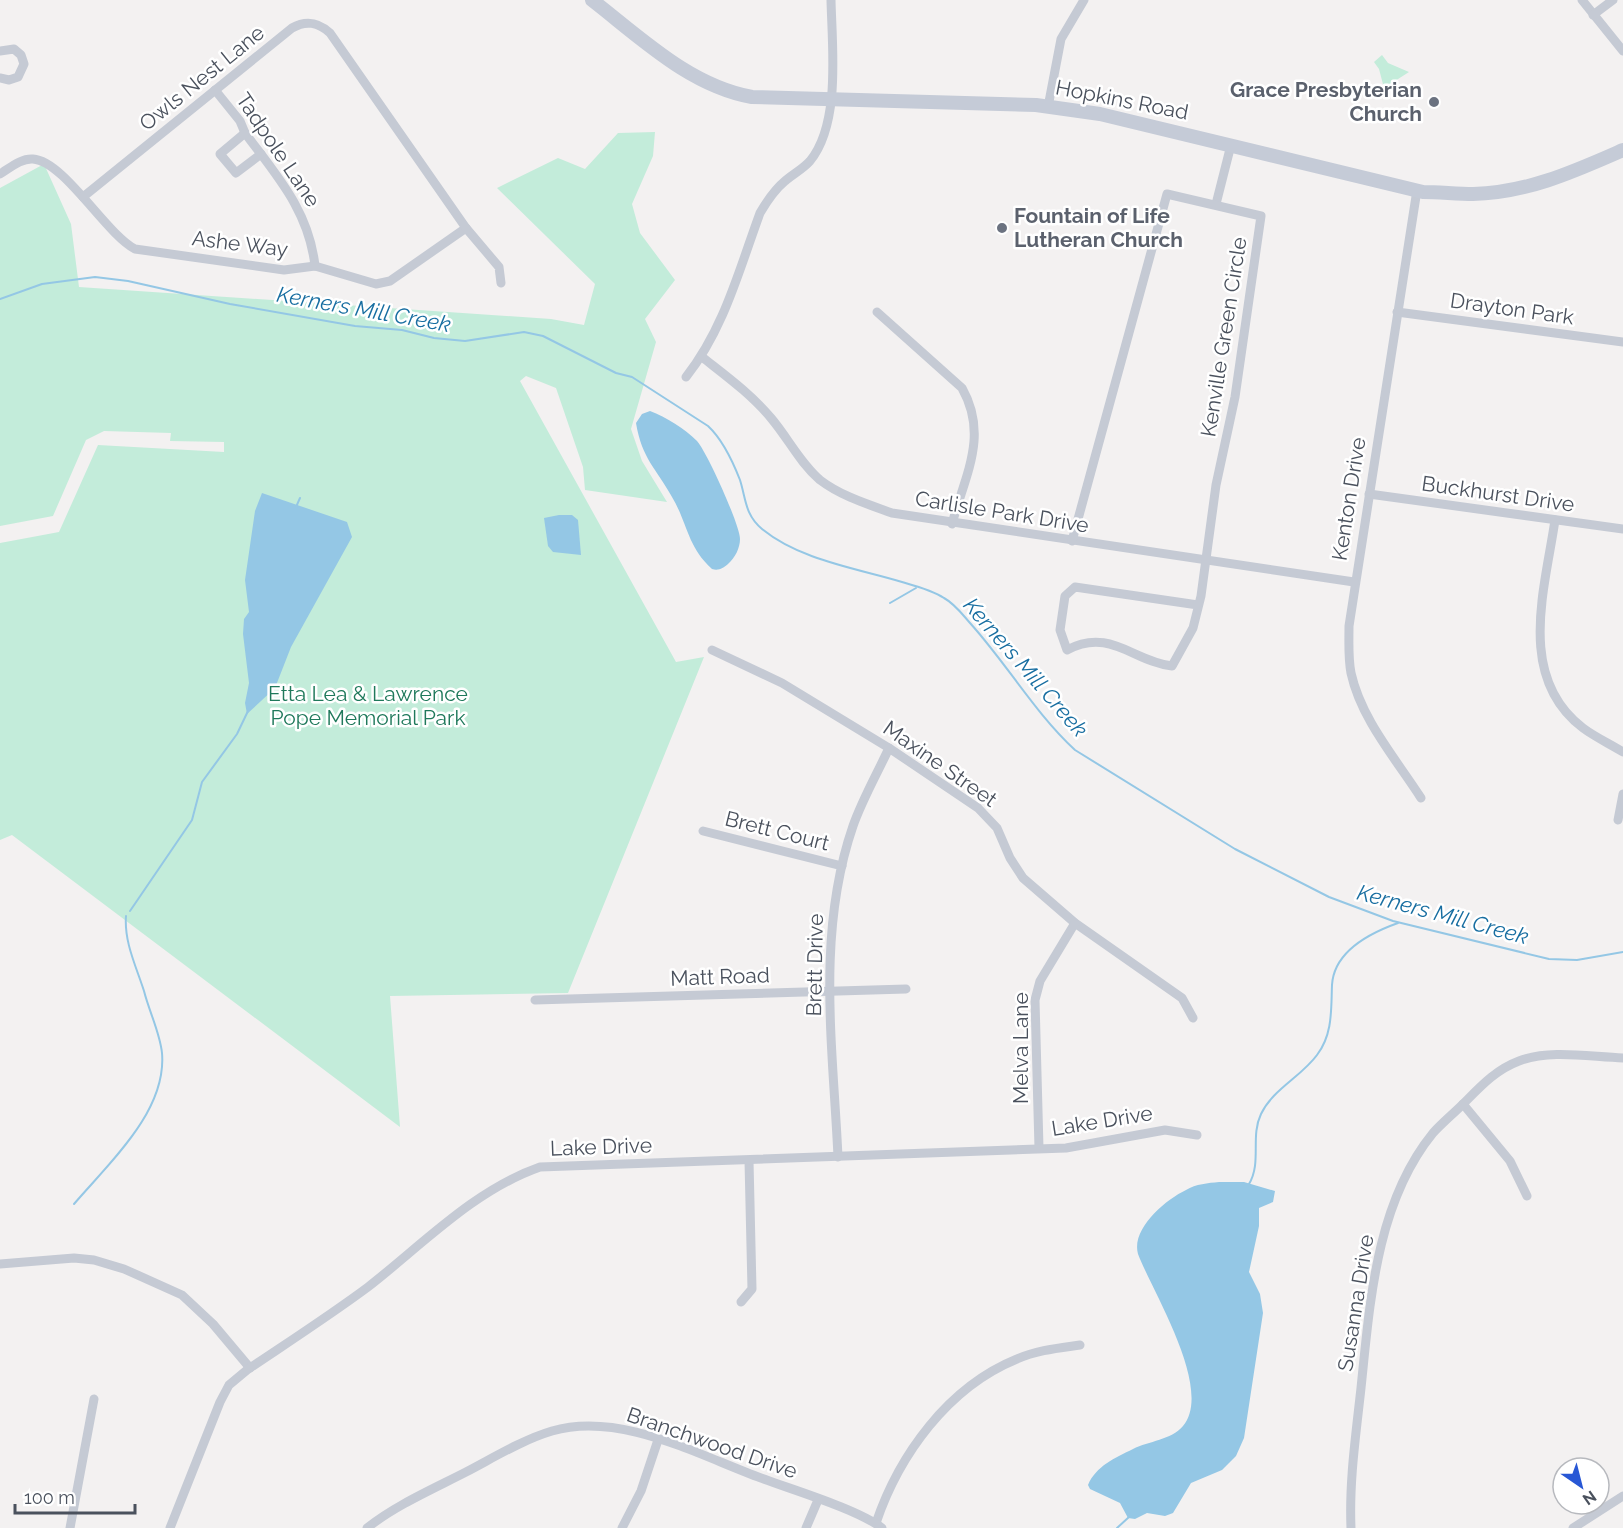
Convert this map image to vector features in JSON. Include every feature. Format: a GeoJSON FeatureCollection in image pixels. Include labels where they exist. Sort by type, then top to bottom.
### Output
{"type":"FeatureCollection","features":[{"type":"Feature","properties":{"kind":"main road","name":"Hopkins Road"},"geometry":{"type":"LineString","coordinates":[[591,0],[694,76],[721,90],[752,98],[1048,107],[1100,114],[1417,190],[1474,194],[1516,189],[1562,177],[1623,150]]}},
{"type":"Feature","properties":{"kind":"street"},"geometry":{"type":"LineString","coordinates":[[686,377],[702,357],[720,325],[760,213],[770,197],[808,163],[821,145],[828,128],[831,101],[831,0]]}},
{"type":"Feature","properties":{"kind":"street"},"geometry":{"type":"LineString","coordinates":[[1048,107],[1061,39],[1084,0]]}},
{"type":"Feature","properties":{"kind":"street"},"geometry":{"type":"LineString","coordinates":[[1582,0],[1623,51]]}},
{"type":"Feature","properties":{"kind":"street"},"geometry":{"type":"LineString","coordinates":[[1593,15],[1613,0]]}},
{"type":"Feature","properties":{"kind":"street","name":"Owls Nest Lane"},"geometry":{"type":"LineString","coordinates":[[83,197],[292,28],[301,23],[319,24],[330,33],[466,228]]}},
{"type":"Feature","properties":{"kind":"street"},"geometry":{"type":"LineString","coordinates":[[0,78],[9,80],[18,77],[24,64],[18,52],[1,47]]}},
{"type":"Feature","properties":{"kind":"street","name":"Tadpole Lane"},"geometry":{"type":"LineString","coordinates":[[215,90],[240,121],[245,133],[293,198],[307,225],[315,266]]}},
{"type":"Feature","properties":{"kind":"street"},"geometry":{"type":"LineString","coordinates":[[245,133],[220,154],[232,170],[236,173],[261,154]]}},
{"type":"Feature","properties":{"kind":"street"},"geometry":{"type":"LineString","coordinates":[[1216,204],[1231,145]]}},
{"type":"Feature","properties":{"kind":"street","name":"Ashe Way"},"geometry":{"type":"LineString","coordinates":[[0,174],[23,160],[39,160],[83,197],[123,243],[135,249],[284,270],[315,266],[376,284],[390,281],[466,228]]}},
{"type":"Feature","properties":{"kind":"street","name":"Kenton Drive"},"geometry":{"type":"LineString","coordinates":[[1417,190],[1354,582],[1349,626],[1351,672],[1359,697],[1367,715],[1421,798]]}},
{"type":"Feature","properties":{"kind":"street","name":"Kenville Green Circle"},"geometry":{"type":"LineString","coordinates":[[1072,541],[1167,194],[1261,216],[1235,397],[1216,484],[1205,560]]}},
{"type":"Feature","properties":{"kind":"street"},"geometry":{"type":"LineString","coordinates":[[466,228],[499,267],[501,283]]}},
{"type":"Feature","properties":{"kind":"street"},"geometry":{"type":"LineString","coordinates":[[877,312],[962,388],[970,403],[976,435],[952,524]]}},
{"type":"Feature","properties":{"kind":"street","name":"Drayton Park"},"geometry":{"type":"LineString","coordinates":[[1397,312],[1623,342]]}},
{"type":"Feature","properties":{"kind":"street","name":"Carlisle Park Drive"},"geometry":{"type":"LineString","coordinates":[[702,357],[755,401],[786,437],[803,463],[836,490],[892,513],[952,524],[1354,582]]}},
{"type":"Feature","properties":{"kind":"street","name":"Buckhurst Drive"},"geometry":{"type":"LineString","coordinates":[[1369,494],[1623,529]]}},
{"type":"Feature","properties":{"kind":"street"},"geometry":{"type":"LineString","coordinates":[[1555,520],[1539,641],[1545,673],[1556,696],[1582,727],[1623,752]]}},
{"type":"Feature","properties":{"kind":"street"},"geometry":{"type":"LineString","coordinates":[[1198,605],[1076,587],[1065,596],[1060,630],[1067,650],[1090,642],[1114,644],[1157,664],[1172,666],[1192,628],[1198,605],[1205,560]]}},
{"type":"Feature","properties":{"kind":"street","name":"Maxine Street"},"geometry":{"type":"LineString","coordinates":[[712,650],[782,683],[889,748],[978,808],[997,828],[1010,858],[1023,878],[1076,923],[1182,998],[1193,1018]]}},
{"type":"Feature","properties":{"kind":"street","name":"Brett Drive"},"geometry":{"type":"LineString","coordinates":[[838,1157],[830,992],[830,940],[842,866],[853,825],[889,748]]}},
{"type":"Feature","properties":{"kind":"street"},"geometry":{"type":"LineString","coordinates":[[1618,820],[1623,794]]}},
{"type":"Feature","properties":{"kind":"street","name":"Brett Court"},"geometry":{"type":"LineString","coordinates":[[703,831],[842,866]]}},
{"type":"Feature","properties":{"kind":"street","name":"Melva Lane"},"geometry":{"type":"LineString","coordinates":[[1040,1148],[1035,1000],[1040,981],[1076,923]]}},
{"type":"Feature","properties":{"kind":"street","name":"Matt Road"},"geometry":{"type":"LineString","coordinates":[[536,1000],[906,989]]}},
{"type":"Feature","properties":{"kind":"street","name":"Susanna Drive"},"geometry":{"type":"LineString","coordinates":[[1351,1528],[1353,1459],[1382,1240],[1409,1169],[1433,1133],[1494,1073],[1522,1060],[1550,1055],[1623,1059]]}},
{"type":"Feature","properties":{"kind":"street"},"geometry":{"type":"LineString","coordinates":[[1463,1104],[1510,1161],[1527,1197]]}},
{"type":"Feature","properties":{"kind":"street","name":"Lake Drive"},"geometry":{"type":"LineString","coordinates":[[170,1528],[220,1402],[229,1385],[366,1288],[492,1189],[518,1175],[540,1167],[1066,1148],[1126,1135],[1165,1130],[1197,1135]]}},
{"type":"Feature","properties":{"kind":"street"},"geometry":{"type":"LineString","coordinates":[[741,1302],[752,1289],[749,1161]]}},
{"type":"Feature","properties":{"kind":"street"},"geometry":{"type":"LineString","coordinates":[[0,1264],[74,1258],[94,1260],[124,1269],[182,1295],[213,1324],[250,1368]]}},
{"type":"Feature","properties":{"kind":"street"},"geometry":{"type":"LineString","coordinates":[[879,1526],[886,1492],[906,1456],[933,1422],[955,1400],[988,1374],[1017,1358],[1080,1345]]}},
{"type":"Feature","properties":{"kind":"street"},"geometry":{"type":"LineString","coordinates":[[69,1528],[94,1399]]}},
{"type":"Feature","properties":{"kind":"street","name":"Branchwood Drive"},"geometry":{"type":"LineString","coordinates":[[367,1528],[391,1511],[452,1479],[552,1431],[599,1426],[635,1431],[818,1500],[879,1526]]}},
{"type":"Feature","properties":{"kind":"street"},"geometry":{"type":"LineString","coordinates":[[622,1528],[641,1491],[658,1440]]}},
{"type":"Feature","properties":{"kind":"street"},"geometry":{"type":"LineString","coordinates":[[1573,1528],[1623,1496]]}},
{"type":"Feature","properties":{"kind":"street"},"geometry":{"type":"LineString","coordinates":[[806,1528],[818,1500]]}},
{"type":"Feature","properties":{"kind":"green space"},"geometry":{"type":"Polygon","coordinates":[[[1382,55],[1388,63],[1409,72],[1384,88],[1379,69],[1374,62],[1382,55]]]}},
{"type":"Feature","properties":{"kind":"green space","name":"Etta Lea & Lawrence Pope Memorial Park"},"geometry":{"type":"Polygon","coordinates":[[[655,132],[653,156],[632,204],[640,233],[675,280],[645,319],[656,342],[631,429],[642,461],[667,502],[585,490],[583,467],[556,388],[526,376],[520,381],[676,662],[704,657],[568,993],[390,996],[400,1127],[12,835],[0,840],[0,543],[59,532],[98,445],[224,452],[224,442],[170,441],[171,433],[104,431],[86,440],[53,516],[0,526],[0,188],[44,164],[71,224],[79,287],[551,319],[584,325],[595,284],[497,188],[558,158],[585,169],[618,133],[655,132]]]}},
{"type":"Feature","properties":{"kind":"water"},"geometry":{"type":"Polygon","coordinates":[[[650,411],[675,424],[697,441],[722,489],[735,519],[740,539],[735,556],[721,569],[712,569],[697,552],[677,507],[646,455],[636,423],[642,414],[650,411]]]}},
{"type":"Feature","properties":{"kind":"water"},"geometry":{"type":"Polygon","coordinates":[[[262,493],[347,522],[352,537],[291,647],[275,688],[247,714],[245,703],[249,683],[243,634],[244,619],[249,612],[245,580],[255,511],[262,493]]]}},
{"type":"Feature","properties":{"kind":"water"},"geometry":{"type":"Polygon","coordinates":[[[572,515],[578,520],[581,555],[553,552],[548,546],[544,518],[572,515]]]}},
{"type":"Feature","properties":{"kind":"water"},"geometry":{"type":"Polygon","coordinates":[[[1219,1182],[1244,1182],[1275,1191],[1273,1202],[1259,1208],[1259,1226],[1249,1272],[1260,1294],[1263,1313],[1244,1438],[1236,1456],[1222,1470],[1191,1483],[1173,1513],[1165,1516],[1147,1513],[1135,1519],[1128,1518],[1120,1503],[1090,1489],[1088,1485],[1091,1478],[1113,1459],[1178,1431],[1191,1410],[1191,1389],[1186,1365],[1167,1315],[1138,1254],[1137,1244],[1145,1225],[1169,1201],[1190,1188],[1219,1182]]]}},
{"type":"Feature","properties":{"kind":"waterway","name":"Kerners Mill Creek"},"geometry":{"type":"LineString","coordinates":[[0,299],[42,284],[95,277],[128,281],[230,304],[355,326],[402,330],[434,338],[465,341],[524,332],[543,336],[616,373],[632,377],[708,426],[718,437],[730,458],[740,480],[752,518],[756,524],[777,540],[811,556],[918,587],[948,600],[983,639],[1047,720],[1075,750],[1235,849],[1329,897],[1393,921],[1549,959],[1577,960],[1623,952]]}},
{"type":"Feature","properties":{"kind":"waterway"},"geometry":{"type":"LineString","coordinates":[[296,507],[300,498]]}},
{"type":"Feature","properties":{"kind":"waterway"},"geometry":{"type":"LineString","coordinates":[[890,603],[916,588]]}},
{"type":"Feature","properties":{"kind":"waterway"},"geometry":{"type":"LineString","coordinates":[[130,911],[192,820],[202,782],[237,734],[248,711]]}},
{"type":"Feature","properties":{"kind":"waterway"},"geometry":{"type":"LineString","coordinates":[[74,1204],[133,1135],[146,1115],[161,1074],[161,1045],[129,945],[126,916]]}},
{"type":"Feature","properties":{"kind":"waterway"},"geometry":{"type":"LineString","coordinates":[[1249,1184],[1255,1167],[1256,1132],[1261,1114],[1272,1098],[1311,1063],[1326,1039],[1329,1030],[1334,973],[1339,962],[1346,953],[1365,938],[1398,923]]}},
{"type":"Feature","properties":{"kind":"waterway"},"geometry":{"type":"LineString","coordinates":[[1117,1528],[1129,1517]]}},
{"type":"Feature","properties":{"kind":"place","name":"Grace Presbyterian Church"},"geometry":{"type":"Point","coordinates":[1434,102]}},
{"type":"Feature","properties":{"kind":"place","name":"Fountain of Life Lutheran Church"},"geometry":{"type":"Point","coordinates":[1002,228]}}]}
